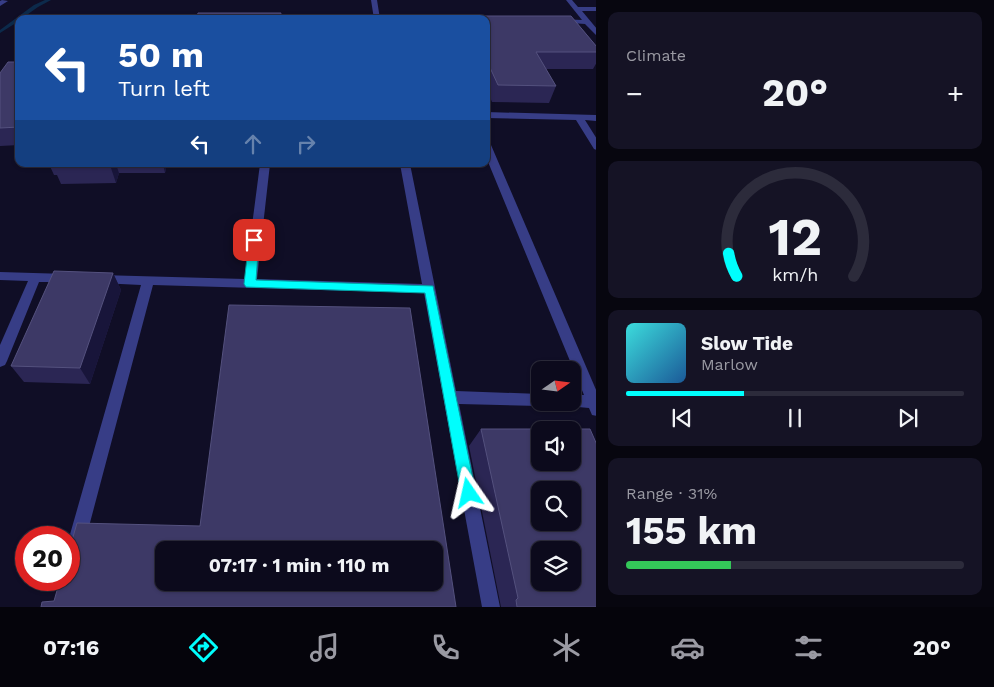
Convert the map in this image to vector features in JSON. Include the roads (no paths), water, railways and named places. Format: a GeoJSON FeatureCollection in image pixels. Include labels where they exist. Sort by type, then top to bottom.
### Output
{"type":"FeatureCollection","features":[{"type":"Feature","properties":{"kind":"lane"},"geometry":{"type":"LineString","coordinates":[[374,0],[377,15]]}},
{"type":"Feature","properties":{"kind":"lane"},"geometry":{"type":"LineString","coordinates":[[569,0],[591,25],[596,34]]}},
{"type":"Feature","properties":{"kind":"lane"},"geometry":{"type":"LineString","coordinates":[[576,9],[596,9]]}},
{"type":"Feature","properties":{"kind":"lane"},"geometry":{"type":"LineString","coordinates":[[550,21],[591,25]]}},
{"type":"Feature","properties":{"kind":"lane"},"geometry":{"type":"LineString","coordinates":[[490,115],[596,118]]}},
{"type":"Feature","properties":{"kind":"lane"},"geometry":{"type":"LineString","coordinates":[[578,117],[596,147]]}},
{"type":"Feature","properties":{"kind":"lane"},"geometry":{"type":"LineString","coordinates":[[490,154],[596,405]]}},
{"type":"Feature","properties":{"kind":"lane"},"geometry":{"type":"LineString","coordinates":[[250,284],[265,167]]}},
{"type":"Feature","properties":{"kind":"lane"},"geometry":{"type":"LineString","coordinates":[[406,167],[490,607]]}},
{"type":"Feature","properties":{"kind":"lane"},"geometry":{"type":"LineString","coordinates":[[0,276],[429,289]]}},
{"type":"Feature","properties":{"kind":"lane"},"geometry":{"type":"LineString","coordinates":[[0,361],[35,278]]}},
{"type":"Feature","properties":{"kind":"lane"},"geometry":{"type":"LineString","coordinates":[[80,528],[148,281]]}},
{"type":"Feature","properties":{"kind":"lane"},"geometry":{"type":"LineString","coordinates":[[450,398],[531,400]]}},
{"type":"Feature","properties":{"kind":"lane"},"geometry":{"type":"LineString","coordinates":[[581,402],[596,405]]}},
{"type":"Feature","properties":{"kind":"waterway"},"geometry":{"type":"LineString","coordinates":[[24,15],[49,0]]}},
{"type":"Feature","properties":{"kind":"waterway"},"geometry":{"type":"LineString","coordinates":[[0,32],[15,21]]}}]}
